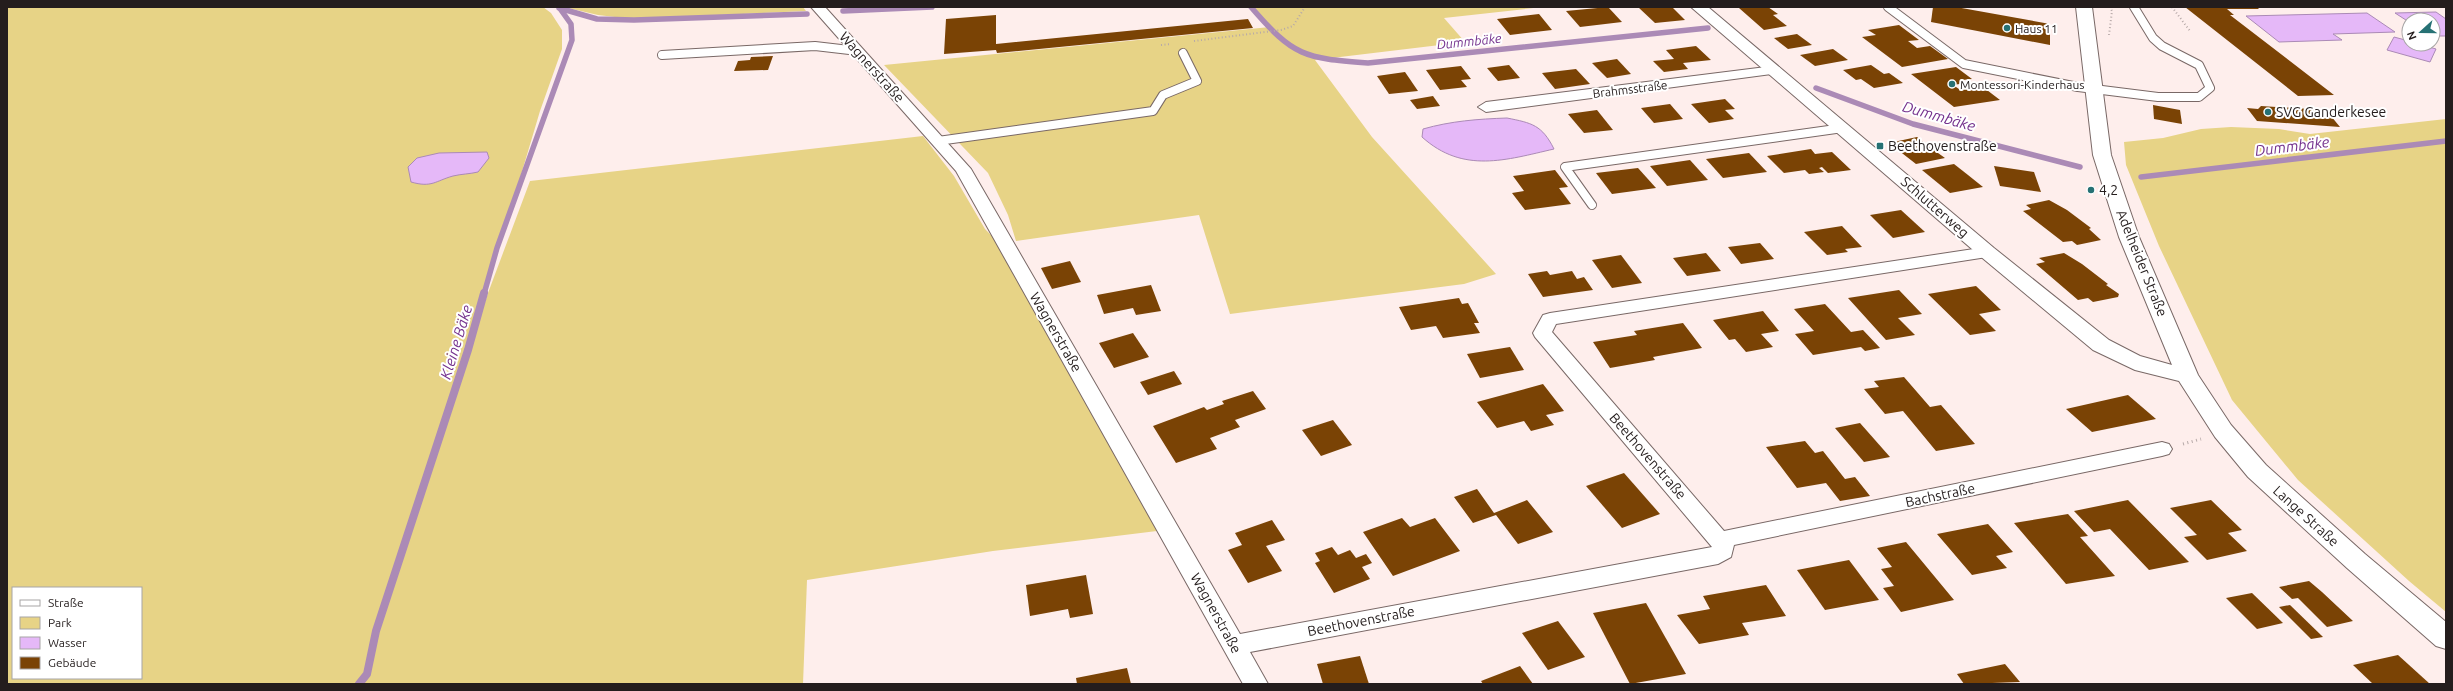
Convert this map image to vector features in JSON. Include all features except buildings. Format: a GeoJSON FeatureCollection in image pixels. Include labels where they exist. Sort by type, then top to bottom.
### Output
{"type":"FeatureCollection","features":[{"type":"Feature","properties":{"kind":"street","name":"Wagnerstraße"},"geometry":{"type":"LineString","coordinates":[[818,7],[964,169],[1256,684]]}},
{"type":"Feature","properties":{"kind":"street","name":"Schlutterweg"},"geometry":{"type":"LineString","coordinates":[[1699,7],[2071,322],[2113,353],[2164,372],[2187,375]]}},
{"type":"Feature","properties":{"kind":"street","name":"Adelheider Straße"},"geometry":{"type":"LineString","coordinates":[[2084,7],[2101,89],[2104,163],[2129,237],[2187,375]]}},
{"type":"Feature","properties":{"kind":"street","name":"Brahmsstraße"},"geometry":{"type":"LineString","coordinates":[[1486,107],[1774,70]]}},
{"type":"Feature","properties":{"kind":"street","name":"Beethovenstraße"},"geometry":{"type":"LineString","coordinates":[[1235,645],[1718,555],[1723,551],[1723,546],[1719,540],[1542,333],[1550,319],[1987,252]]}},
{"type":"Feature","properties":{"kind":"street","name":"Lange Straße"},"geometry":{"type":"LineString","coordinates":[[2187,375],[2223,431],[2257,471],[2356,561],[2446,638]]}},
{"type":"Feature","properties":{"kind":"street","name":"Bachstraße"},"geometry":{"type":"LineString","coordinates":[[1719,540],[2162,449]]}},
{"type":"Feature","properties":{"kind":"lane"},"geometry":{"type":"LineString","coordinates":[[1888,7],[1964,64],[2101,89],[2158,96],[2200,97],[2210,88],[2200,65],[2162,46],[2153,38],[2134,7]]}},
{"type":"Feature","properties":{"kind":"lane"},"geometry":{"type":"LineString","coordinates":[[662,55],[815,46],[858,51]]}},
{"type":"Feature","properties":{"kind":"lane"},"geometry":{"type":"LineString","coordinates":[[938,141],[1153,111],[1163,96],[1197,80],[1183,53]]}},
{"type":"Feature","properties":{"kind":"lane"},"geometry":{"type":"LineString","coordinates":[[1592,205],[1565,167],[1843,128]]}},
{"type":"Feature","properties":{"kind":"path"},"geometry":{"type":"LineString","coordinates":[[1192,41],[1281,30],[1293,26],[1305,7]]}},
{"type":"Feature","properties":{"kind":"path"},"geometry":{"type":"LineString","coordinates":[[2108,41],[2112,11],[2110,7]]}},
{"type":"Feature","properties":{"kind":"path"},"geometry":{"type":"LineString","coordinates":[[2172,7],[2190,31]]}},
{"type":"Feature","properties":{"kind":"path"},"geometry":{"type":"LineString","coordinates":[[1161,45],[1176,43]]}},
{"type":"Feature","properties":{"kind":"green space"},"geometry":{"type":"Polygon","coordinates":[[[7,7],[543,7],[551,13],[562,30],[562,49],[540,111],[462,373],[488,293],[530,181],[923,136],[954,176],[985,229],[999,243],[1157,531],[993,551],[807,580],[803,684],[7,684],[7,7]]]}},
{"type":"Feature","properties":{"kind":"green space"},"geometry":{"type":"Polygon","coordinates":[[[564,7],[803,7],[806,11],[632,19],[598,15],[564,7]]]}},
{"type":"Feature","properties":{"kind":"green space"},"geometry":{"type":"Polygon","coordinates":[[[1254,7],[1543,7],[1444,18],[1465,42],[1315,60],[1372,137],[1496,274],[1464,284],[1230,314],[1199,215],[1016,241],[1008,215],[988,173],[884,65],[1270,27],[1254,7]]]}},
{"type":"Feature","properties":{"kind":"green space"},"geometry":{"type":"Polygon","coordinates":[[[2446,119],[2446,612],[2409,581],[2298,480],[2232,400],[2159,246],[2126,165],[2124,142],[2163,138],[2201,129],[2231,127],[2279,129],[2310,134],[2446,119]]]}},
{"type":"Feature","properties":{"kind":"water"},"geometry":{"type":"Polygon","coordinates":[[[2367,13],[2395,32],[2333,34],[2342,40],[2279,42],[2246,16],[2367,13]]]}},
{"type":"Feature","properties":{"kind":"water"},"geometry":{"type":"Polygon","coordinates":[[[2395,13],[2401,13],[2401,17],[2395,13]]]}},
{"type":"Feature","properties":{"kind":"water"},"geometry":{"type":"Polygon","coordinates":[[[2441,16],[2446,19],[2446,36],[2441,36],[2441,16]]]}},
{"type":"Feature","properties":{"kind":"water"},"geometry":{"type":"Polygon","coordinates":[[[2394,37],[2401,39],[2401,52],[2435,52],[2430,62],[2387,50],[2394,37]]]}},
{"type":"Feature","properties":{"kind":"water"},"geometry":{"type":"Polygon","coordinates":[[[1507,118],[1535,126],[1550,141],[1554,149],[1502,160],[1469,160],[1453,156],[1437,149],[1422,137],[1423,129],[1433,126],[1465,121],[1507,118]]]}},
{"type":"Feature","properties":{"kind":"water"},"geometry":{"type":"Polygon","coordinates":[[[487,152],[489,158],[478,172],[453,176],[429,184],[418,184],[411,182],[408,167],[417,158],[439,153],[487,152]]]}},
{"type":"Feature","properties":{"kind":"waterway","name":"Dummbäke"},"geometry":{"type":"LineString","coordinates":[[843,11],[932,7]]}},
{"type":"Feature","properties":{"kind":"waterway","name":"Dummbäke"},"geometry":{"type":"LineString","coordinates":[[1251,7],[1278,36],[1302,52],[1329,59],[1368,63],[1708,28]]}},
{"type":"Feature","properties":{"kind":"waterway","name":"Dummbäke"},"geometry":{"type":"LineString","coordinates":[[559,8],[597,19],[634,20],[807,14]]}},
{"type":"Feature","properties":{"kind":"waterway","name":"Kleine Bäke"},"geometry":{"type":"LineString","coordinates":[[484,294],[497,248],[572,40],[571,24],[561,10]]}},
{"type":"Feature","properties":{"kind":"waterway","name":"Dummbäke"},"geometry":{"type":"LineString","coordinates":[[1816,88],[1913,124],[2080,167]]}},
{"type":"Feature","properties":{"kind":"waterway","name":"Dummbäke"},"geometry":{"type":"LineString","coordinates":[[2141,177],[2446,141]]}},
{"type":"Feature","properties":{"kind":"waterway","name":"Kleine Bäke"},"geometry":{"type":"LineString","coordinates":[[359,684],[367,674],[376,631],[468,350],[484,293]]}},
{"type":"Feature","properties":{"kind":"place","name":"Haus 11"},"geometry":{"type":"Point","coordinates":[2007,28]}},
{"type":"Feature","properties":{"kind":"place","name":"Montessori-Kinderhaus"},"geometry":{"type":"Point","coordinates":[1952,84]}},
{"type":"Feature","properties":{"kind":"place","name":"SVG Ganderkesee"},"geometry":{"type":"Point","coordinates":[2268,112]}},
{"type":"Feature","properties":{"kind":"place","name":"Beethovenstraße"},"geometry":{"type":"Point","coordinates":[1880,146]}},
{"type":"Feature","properties":{"kind":"place","name":"4,2"},"geometry":{"type":"Point","coordinates":[2091,190]}}]}
